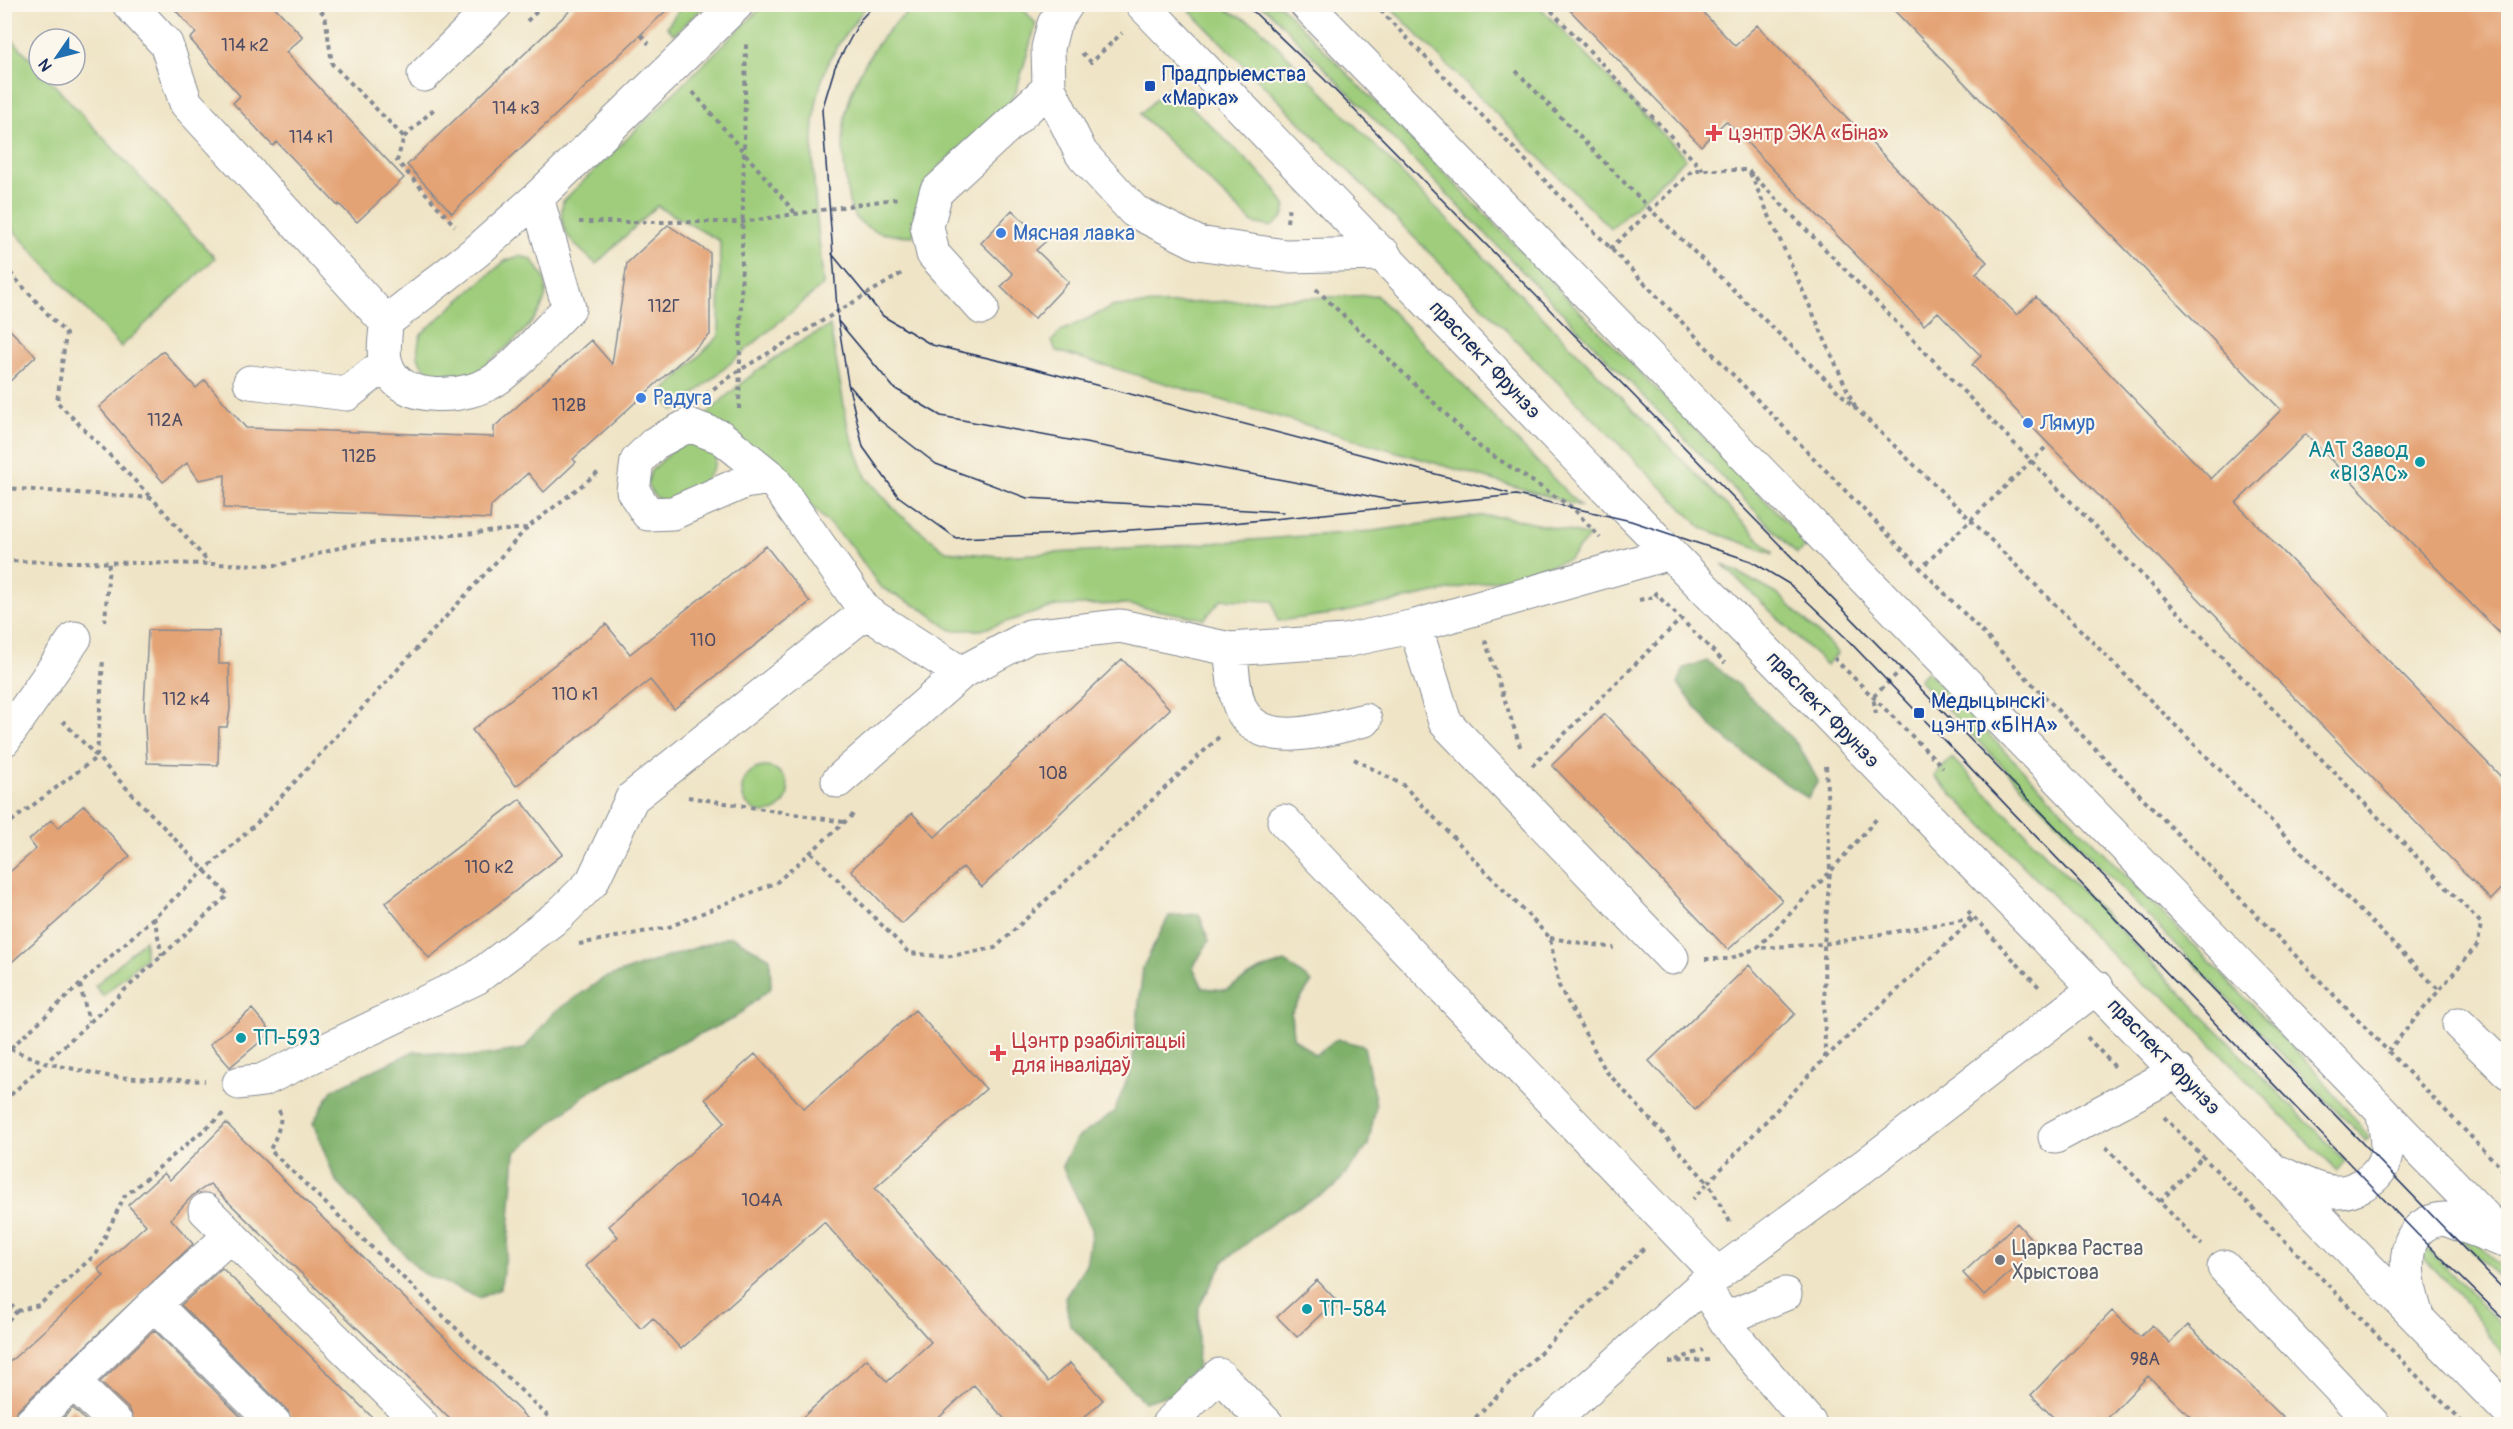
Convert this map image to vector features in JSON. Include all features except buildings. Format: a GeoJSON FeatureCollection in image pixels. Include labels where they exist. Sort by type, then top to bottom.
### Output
{"type":"FeatureCollection","features":[{"type":"Feature","properties":{"kind":"main road"},"geometry":{"type":"LineString","coordinates":[[129,4],[166,44],[186,103],[386,322],[386,363],[398,382],[423,395],[462,393],[497,379],[569,308],[541,210]]}},
{"type":"Feature","properties":{"kind":"main road"},"geometry":{"type":"LineString","coordinates":[[424,75],[496,4]]}},
{"type":"Feature","properties":{"kind":"main road"},"geometry":{"type":"LineString","coordinates":[[386,322],[477,251],[541,210],[737,4]]}},
{"type":"Feature","properties":{"kind":"main road"},"geometry":{"type":"LineString","coordinates":[[1067,4],[1054,24],[1048,48],[1049,88],[1081,153],[1134,211],[1198,243],[1285,256],[1384,254]]}},
{"type":"Feature","properties":{"kind":"main road","name":"праспект Фрунзэ"},"geometry":{"type":"LineString","coordinates":[[1142,4],[1670,553],[2097,987],[2418,1321],[2508,1411]]}},
{"type":"Feature","properties":{"kind":"main road"},"geometry":{"type":"LineString","coordinates":[[1306,4],[2508,1242]]}},
{"type":"Feature","properties":{"kind":"main road"},"geometry":{"type":"LineString","coordinates":[[982,308],[933,254],[927,226],[936,192],[1049,88]]}},
{"type":"Feature","properties":{"kind":"main road"},"geometry":{"type":"LineString","coordinates":[[250,382],[347,394],[386,363]]}},
{"type":"Feature","properties":{"kind":"main road"},"geometry":{"type":"LineString","coordinates":[[772,477],[744,482],[673,513],[648,514],[633,491],[637,461],[655,443],[688,425],[721,437],[772,477],[866,612],[961,673]]}},
{"type":"Feature","properties":{"kind":"main road"},"geometry":{"type":"LineString","coordinates":[[838,781],[961,673],[1030,636],[1120,626],[1230,650],[1345,641],[1415,627],[1670,553]]}},
{"type":"Feature","properties":{"kind":"main road"},"geometry":{"type":"LineString","coordinates":[[251,1081],[476,978],[559,915],[592,882],[632,798],[866,612]]}},
{"type":"Feature","properties":{"kind":"main road"},"geometry":{"type":"LineString","coordinates":[[1415,627],[1445,722],[1687,954]]}},
{"type":"Feature","properties":{"kind":"main road"},"geometry":{"type":"LineString","coordinates":[[4,740],[37,693],[90,635]]}},
{"type":"Feature","properties":{"kind":"main road"},"geometry":{"type":"LineString","coordinates":[[1230,650],[1244,713],[1269,734],[1305,734],[1365,720]]}},
{"type":"Feature","properties":{"kind":"main road"},"geometry":{"type":"LineString","coordinates":[[1284,821],[1711,1280],[1725,1319],[1737,1339],[1810,1425]]}},
{"type":"Feature","properties":{"kind":"main road"},"geometry":{"type":"LineString","coordinates":[[1549,1425],[1711,1280],[2097,987]]}},
{"type":"Feature","properties":{"kind":"main road"},"geometry":{"type":"LineString","coordinates":[[2459,1024],[2508,1072]]}},
{"type":"Feature","properties":{"kind":"main road"},"geometry":{"type":"LineString","coordinates":[[2055,1137],[2138,1090],[2178,1071]]}},
{"type":"Feature","properties":{"kind":"main road"},"geometry":{"type":"LineString","coordinates":[[2272,1169],[2320,1189],[2338,1193],[2360,1186],[2375,1176],[2384,1166],[2388,1152],[2382,1112]]}},
{"type":"Feature","properties":{"kind":"main road"},"geometry":{"type":"LineString","coordinates":[[206,1210],[421,1425]]}},
{"type":"Feature","properties":{"kind":"main road"},"geometry":{"type":"LineString","coordinates":[[2418,1321],[2407,1288],[2405,1270],[2412,1243],[2427,1226],[2436,1220],[2445,1219],[2508,1242]]}},
{"type":"Feature","properties":{"kind":"main road"},"geometry":{"type":"LineString","coordinates":[[30,1425],[154,1304],[231,1235]]}},
{"type":"Feature","properties":{"kind":"main road"},"geometry":{"type":"LineString","coordinates":[[2224,1267],[2373,1425]]}},
{"type":"Feature","properties":{"kind":"main road"},"geometry":{"type":"LineString","coordinates":[[1725,1319],[1785,1294]]}},
{"type":"Feature","properties":{"kind":"main road"},"geometry":{"type":"LineString","coordinates":[[154,1304],[275,1425]]}},
{"type":"Feature","properties":{"kind":"main road"},"geometry":{"type":"LineString","coordinates":[[1168,1425],[1219,1375],[1267,1425]]}},
{"type":"Feature","properties":{"kind":"main road"},"geometry":{"type":"LineString","coordinates":[[73,1382],[117,1425]]}},
{"type":"Feature","properties":{"kind":"path"},"geometry":{"type":"LineString","coordinates":[[314,4],[325,15],[332,64],[404,137],[397,161],[477,251]]}},
{"type":"Feature","properties":{"kind":"path"},"geometry":{"type":"LineString","coordinates":[[1374,4],[1919,570],[2389,1050],[2508,1175]]}},
{"type":"Feature","properties":{"kind":"path"},"geometry":{"type":"LineString","coordinates":[[1545,4],[1704,170]]}},
{"type":"Feature","properties":{"kind":"path"},"geometry":{"type":"LineString","coordinates":[[1121,33],[1129,41]]}},
{"type":"Feature","properties":{"kind":"path"},"geometry":{"type":"LineString","coordinates":[[746,38],[738,416],[747,457]]}},
{"type":"Feature","properties":{"kind":"path"},"geometry":{"type":"LineString","coordinates":[[673,69],[745,150],[797,215]]}},
{"type":"Feature","properties":{"kind":"path"},"geometry":{"type":"LineString","coordinates":[[1516,71],[1651,210],[1971,520],[2439,990]]}},
{"type":"Feature","properties":{"kind":"path"},"geometry":{"type":"LineString","coordinates":[[1610,249],[1693,170],[1748,170],[2481,923],[2478,944],[2389,1050]]}},
{"type":"Feature","properties":{"kind":"path"},"geometry":{"type":"LineString","coordinates":[[1748,170],[1857,410]]}},
{"type":"Feature","properties":{"kind":"path"},"geometry":{"type":"LineString","coordinates":[[541,210],[743,222],[936,192]]}},
{"type":"Feature","properties":{"kind":"path"},"geometry":{"type":"LineString","coordinates":[[1289,201],[1285,256],[1343,318],[1480,447],[1573,508],[1627,566],[1732,669]]}},
{"type":"Feature","properties":{"kind":"path"},"geometry":{"type":"LineString","coordinates":[[702,397],[740,370],[933,254]]}},
{"type":"Feature","properties":{"kind":"path"},"geometry":{"type":"LineString","coordinates":[[4,266],[66,334],[57,402],[152,498],[210,564]]}},
{"type":"Feature","properties":{"kind":"path"},"geometry":{"type":"LineString","coordinates":[[1919,570],[2049,444]]}},
{"type":"Feature","properties":{"kind":"path"},"geometry":{"type":"LineString","coordinates":[[4,1054],[259,821],[527,528],[608,465],[637,461]]}},
{"type":"Feature","properties":{"kind":"path"},"geometry":{"type":"LineString","coordinates":[[4,488],[152,498]]}},
{"type":"Feature","properties":{"kind":"path"},"geometry":{"type":"LineString","coordinates":[[4,561],[280,565],[349,545],[527,528]]}},
{"type":"Feature","properties":{"kind":"path"},"geometry":{"type":"LineString","coordinates":[[90,635],[109,563]]}},
{"type":"Feature","properties":{"kind":"path"},"geometry":{"type":"LineString","coordinates":[[1634,601],[1658,596]]}},
{"type":"Feature","properties":{"kind":"path"},"geometry":{"type":"LineString","coordinates":[[1482,631],[1528,770],[1681,619]]}},
{"type":"Feature","properties":{"kind":"path"},"geometry":{"type":"LineString","coordinates":[[4,827],[97,757],[104,654]]}},
{"type":"Feature","properties":{"kind":"path"},"geometry":{"type":"LineString","coordinates":[[1834,658],[1943,767]]}},
{"type":"Feature","properties":{"kind":"path"},"geometry":{"type":"LineString","coordinates":[[1873,697],[1910,662]]}},
{"type":"Feature","properties":{"kind":"path"},"geometry":{"type":"LineString","coordinates":[[4,1101],[228,895],[37,693]]}},
{"type":"Feature","properties":{"kind":"path"},"geometry":{"type":"LineString","coordinates":[[1873,697],[1876,714]]}},
{"type":"Feature","properties":{"kind":"path"},"geometry":{"type":"LineString","coordinates":[[811,852],[909,952],[945,957],[995,948],[1244,713]]}},
{"type":"Feature","properties":{"kind":"path"},"geometry":{"type":"LineString","coordinates":[[1825,1059],[1824,944],[1830,872],[1826,761],[1833,769]]}},
{"type":"Feature","properties":{"kind":"path"},"geometry":{"type":"LineString","coordinates":[[643,789],[844,822]]}},
{"type":"Feature","properties":{"kind":"path"},"geometry":{"type":"LineString","coordinates":[[569,945],[669,927],[777,882],[861,807]]}},
{"type":"Feature","properties":{"kind":"path"},"geometry":{"type":"LineString","coordinates":[[1871,807],[1887,824]]}},
{"type":"Feature","properties":{"kind":"path"},"geometry":{"type":"LineString","coordinates":[[1757,948],[1830,872],[1879,816]]}},
{"type":"Feature","properties":{"kind":"path"},"geometry":{"type":"LineString","coordinates":[[1966,910],[2063,1013],[2464,1425]]}},
{"type":"Feature","properties":{"kind":"path"},"geometry":{"type":"LineString","coordinates":[[154,917],[162,956]]}},
{"type":"Feature","properties":{"kind":"path"},"geometry":{"type":"LineString","coordinates":[[1687,954],[1710,959],[1729,959],[1757,948],[1824,944],[1974,918]]}},
{"type":"Feature","properties":{"kind":"path"},"geometry":{"type":"LineString","coordinates":[[1748,1253],[1708,1183],[1825,1059],[1974,918]]}},
{"type":"Feature","properties":{"kind":"path"},"geometry":{"type":"LineString","coordinates":[[1550,938],[1616,948]]}},
{"type":"Feature","properties":{"kind":"path"},"geometry":{"type":"LineString","coordinates":[[1687,954],[1710,959]]}},
{"type":"Feature","properties":{"kind":"path"},"geometry":{"type":"LineString","coordinates":[[80,985],[89,1023]]}},
{"type":"Feature","properties":{"kind":"path"},"geometry":{"type":"LineString","coordinates":[[10,1049],[46,1063],[112,1077],[251,1081],[281,1114],[270,1150],[556,1425]]}},
{"type":"Feature","properties":{"kind":"path"},"geometry":{"type":"LineString","coordinates":[[4,1324],[17,1311],[39,1305],[97,1253],[124,1197],[251,1081]]}},
{"type":"Feature","properties":{"kind":"path"},"geometry":{"type":"LineString","coordinates":[[2105,1146],[2224,1267]]}},
{"type":"Feature","properties":{"kind":"path"},"geometry":{"type":"LineString","coordinates":[[2160,1202],[2203,1156]]}},
{"type":"Feature","properties":{"kind":"path"},"geometry":{"type":"LineString","coordinates":[[4,1298],[17,1311]]}},
{"type":"Feature","properties":{"kind":"path"},"geometry":{"type":"LineString","coordinates":[[1660,1370],[1669,1362],[1708,1358],[1717,1367]]}},
{"type":"Feature","properties":{"kind":"green space"},"geometry":{"type":"Polygon","coordinates":[[[683,4],[706,5],[674,34],[667,27],[683,4]]]}},
{"type":"Feature","properties":{"kind":"green space"},"geometry":{"type":"Polygon","coordinates":[[[764,5],[867,5],[840,42],[827,66],[814,117],[813,174],[823,285],[674,411],[661,394],[719,336],[720,241],[657,206],[596,264],[574,244],[565,230],[562,213],[563,201],[764,5]]]}},
{"type":"Feature","properties":{"kind":"green space"},"geometry":{"type":"Polygon","coordinates":[[[919,5],[1020,5],[1036,24],[1016,92],[1005,110],[942,164],[925,186],[913,236],[870,229],[858,220],[850,207],[843,144],[844,126],[851,93],[865,64],[884,36],[919,5]]]}},
{"type":"Feature","properties":{"kind":"green space"},"geometry":{"type":"Polygon","coordinates":[[[1184,5],[1217,5],[1257,25],[1774,554],[1702,528],[1184,5]]]}},
{"type":"Feature","properties":{"kind":"green space"},"geometry":{"type":"Polygon","coordinates":[[[1259,5],[1280,5],[1808,544],[1797,554],[1269,11],[1259,5]]]}},
{"type":"Feature","properties":{"kind":"green space"},"geometry":{"type":"Polygon","coordinates":[[[1388,5],[1538,5],[1686,158],[1611,229],[1388,5]]]}},
{"type":"Feature","properties":{"kind":"green space"},"geometry":{"type":"Polygon","coordinates":[[[6,33],[27,55],[27,87],[56,87],[215,258],[121,347],[5,221],[6,33]]]}},
{"type":"Feature","properties":{"kind":"green space"},"geometry":{"type":"Polygon","coordinates":[[[1170,86],[1273,186],[1286,207],[1283,217],[1271,227],[1253,223],[1140,114],[1170,86]]]}},
{"type":"Feature","properties":{"kind":"green space"},"geometry":{"type":"Polygon","coordinates":[[[519,256],[531,259],[546,283],[544,300],[530,325],[473,375],[439,373],[423,366],[419,359],[418,348],[421,334],[505,261],[519,256]]]}},
{"type":"Feature","properties":{"kind":"green space"},"geometry":{"type":"Polygon","coordinates":[[[1376,295],[1580,506],[1056,351],[1052,341],[1061,331],[1114,306],[1376,295]]]}},
{"type":"Feature","properties":{"kind":"green space"},"geometry":{"type":"Polygon","coordinates":[[[830,326],[848,428],[866,477],[898,513],[946,551],[998,556],[1143,548],[1373,531],[1479,516],[1506,517],[1590,536],[1569,559],[1524,574],[1340,613],[1278,621],[1273,601],[1222,599],[1204,619],[1124,604],[1056,606],[981,630],[951,630],[924,610],[880,587],[853,548],[791,485],[705,416],[764,366],[830,326]]]}},
{"type":"Feature","properties":{"kind":"green space"},"geometry":{"type":"Polygon","coordinates":[[[682,442],[709,446],[716,457],[714,467],[698,486],[665,503],[654,496],[647,484],[651,471],[682,442]]]}},
{"type":"Feature","properties":{"kind":"green space"},"geometry":{"type":"Polygon","coordinates":[[[1722,564],[1779,595],[1838,653],[1826,665],[1722,564]]]}},
{"type":"Feature","properties":{"kind":"green space"},"geometry":{"type":"Polygon","coordinates":[[[1707,661],[1735,682],[1799,746],[1818,781],[1808,798],[1763,769],[1712,727],[1678,684],[1684,668],[1707,661]]]}},
{"type":"Feature","properties":{"kind":"green space"},"geometry":{"type":"Polygon","coordinates":[[[1927,671],[2311,1066],[2370,1138],[2366,1141],[1919,680],[1927,671]]]}},
{"type":"Feature","properties":{"kind":"green space"},"geometry":{"type":"Polygon","coordinates":[[[1952,758],[2346,1162],[2337,1171],[2164,996],[2142,985],[1934,776],[1952,758]]]}},
{"type":"Feature","properties":{"kind":"green space"},"geometry":{"type":"Polygon","coordinates":[[[765,767],[781,774],[788,790],[781,806],[765,813],[749,806],[742,790],[749,774],[765,767]]]}},
{"type":"Feature","properties":{"kind":"green space"},"geometry":{"type":"Polygon","coordinates":[[[1199,914],[1209,941],[1193,967],[1203,988],[1226,990],[1258,971],[1285,962],[1312,982],[1291,1013],[1293,1037],[1315,1055],[1337,1039],[1364,1046],[1376,1105],[1368,1146],[1334,1188],[1283,1215],[1224,1261],[1199,1307],[1197,1376],[1172,1394],[1144,1402],[1070,1325],[1065,1298],[1086,1265],[1092,1229],[1062,1166],[1076,1139],[1114,1112],[1132,1067],[1143,967],[1169,916],[1199,914]]]}},
{"type":"Feature","properties":{"kind":"green space"},"geometry":{"type":"Polygon","coordinates":[[[731,936],[770,958],[771,988],[733,1019],[660,1053],[586,1094],[515,1153],[508,1245],[500,1289],[479,1298],[422,1273],[336,1181],[313,1123],[332,1090],[414,1051],[473,1057],[524,1049],[553,1013],[604,978],[731,936]]]}},
{"type":"Feature","properties":{"kind":"green space"},"geometry":{"type":"Polygon","coordinates":[[[145,940],[145,958],[103,996],[95,986],[145,940]]]}},
{"type":"Feature","properties":{"kind":"green space"},"geometry":{"type":"Polygon","coordinates":[[[2455,1233],[2473,1238],[2508,1275],[2508,1287],[2455,1233]]]}},
{"type":"Feature","properties":{"kind":"green space"},"geometry":{"type":"Polygon","coordinates":[[[2423,1244],[2508,1332],[2508,1362],[2467,1304],[2420,1255],[2423,1244]]]}},
{"type":"Feature","properties":{"kind":"tram line"},"geometry":{"type":"LineString","coordinates":[[875,4],[861,19],[835,67],[822,110],[838,321],[848,383],[863,447],[898,496],[956,538],[1068,534],[1222,524],[1516,495],[1631,521],[1751,561],[1789,584],[1845,637],[2417,1234],[2508,1323]]}},
{"type":"Feature","properties":{"kind":"tram line"},"geometry":{"type":"LineString","coordinates":[[1238,4],[1254,12],[1324,79],[2141,914],[2508,1294]]}},
{"type":"Feature","properties":{"kind":"tram line"},"geometry":{"type":"LineString","coordinates":[[832,254],[883,316],[932,345],[1031,368],[1508,493]]}},
{"type":"Feature","properties":{"kind":"tram line"},"geometry":{"type":"LineString","coordinates":[[838,321],[894,388],[941,416],[1406,503]]}},
{"type":"Feature","properties":{"kind":"tram line"},"geometry":{"type":"LineString","coordinates":[[850,386],[878,419],[936,464],[1027,498],[1283,512]]}},
{"type":"Feature","properties":{"kind":"place","name":"Прадпрыемства «Марка»"},"geometry":{"type":"Point","coordinates":[1150,86]}},
{"type":"Feature","properties":{"kind":"place","name":"цэнтр ЭКА «Біна»"},"geometry":{"type":"Point","coordinates":[1714,133]}},
{"type":"Feature","properties":{"kind":"place","name":"Мясная лавка"},"geometry":{"type":"Point","coordinates":[1001,233]}},
{"type":"Feature","properties":{"kind":"place","name":"Радуга"},"geometry":{"type":"Point","coordinates":[641,398]}},
{"type":"Feature","properties":{"kind":"place","name":"Лямур"},"geometry":{"type":"Point","coordinates":[2028,423]}},
{"type":"Feature","properties":{"kind":"place","name":"ААТ Завод «ВІЗАС»"},"geometry":{"type":"Point","coordinates":[2420,462]}},
{"type":"Feature","properties":{"kind":"place","name":"Медыцынскі цэнтр «БІНА»"},"geometry":{"type":"Point","coordinates":[1919,713]}},
{"type":"Feature","properties":{"kind":"place","name":"ТП-593"},"geometry":{"type":"Point","coordinates":[241,1038]}},
{"type":"Feature","properties":{"kind":"place","name":"Цэнтр рэабілітацыі для інвалідаў"},"geometry":{"type":"Point","coordinates":[998,1053]}},
{"type":"Feature","properties":{"kind":"place","name":"Царква Раства Хрыстова"},"geometry":{"type":"Point","coordinates":[2000,1260]}},
{"type":"Feature","properties":{"kind":"place","name":"ТП-584"},"geometry":{"type":"Point","coordinates":[1307,1309]}}]}
